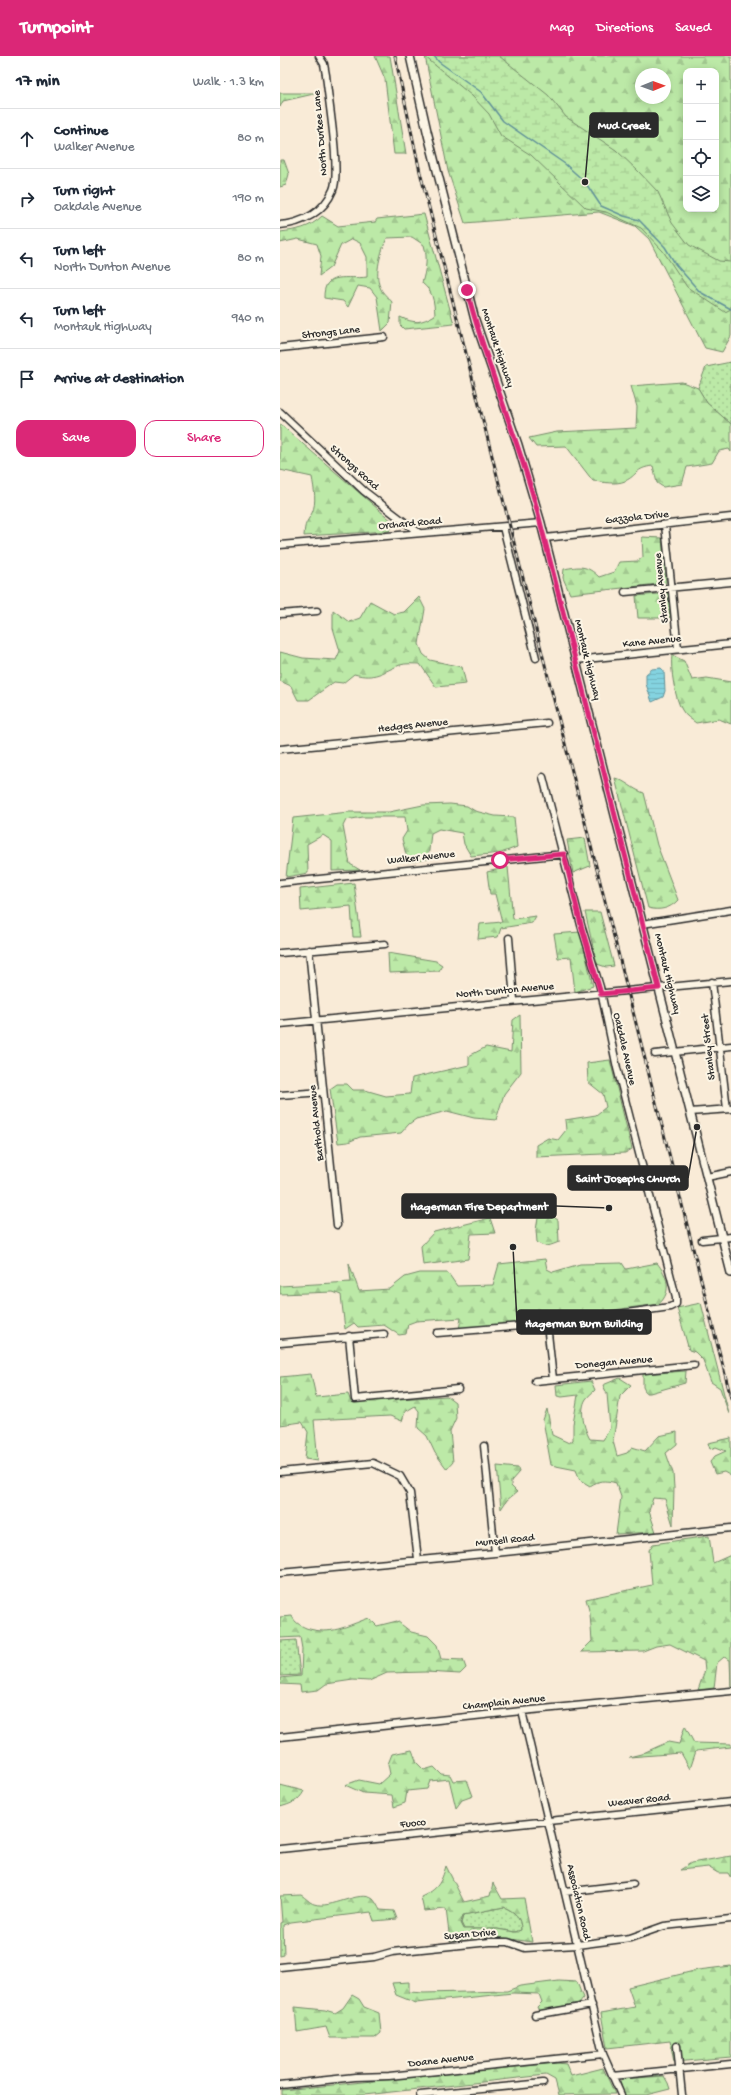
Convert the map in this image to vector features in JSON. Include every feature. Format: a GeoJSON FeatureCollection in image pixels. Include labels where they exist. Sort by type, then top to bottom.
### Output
{"type":"FeatureCollection","features":[{"type":"Feature","properties":{"kind":"main road","name":"Montauk Highway"},"geometry":{"type":"LineString","coordinates":[[410,56],[427,131],[475,320],[518,445],[545,538],[731,1274]]}},
{"type":"Feature","properties":{"kind":"street","name":"North Durkee Lane"},"geometry":{"type":"LineString","coordinates":[[280,225],[301,222],[310,217],[326,202],[334,189],[336,169],[326,74],[324,64],[319,56]]}},
{"type":"Feature","properties":{"kind":"street","name":"Strongs Lane"},"geometry":{"type":"LineString","coordinates":[[280,348],[384,337]]}},
{"type":"Feature","properties":{"kind":"street","name":"Strongs Road"},"geometry":{"type":"LineString","coordinates":[[280,412],[364,492],[419,533]]}},
{"type":"Feature","properties":{"kind":"street","name":"Gazzola Drive"},"geometry":{"type":"LineString","coordinates":[[545,538],[731,517]]}},
{"type":"Feature","properties":{"kind":"street","name":"Orchard Road"},"geometry":{"type":"LineString","coordinates":[[280,545],[541,523]]}},
{"type":"Feature","properties":{"kind":"street","name":"Stanley Avenue"},"geometry":{"type":"LineString","coordinates":[[665,525],[678,650]]}},
{"type":"Feature","properties":{"kind":"street"},"geometry":{"type":"LineString","coordinates":[[503,527],[536,658]]}},
{"type":"Feature","properties":{"kind":"street"},"geometry":{"type":"LineString","coordinates":[[625,592],[731,582]]}},
{"type":"Feature","properties":{"kind":"street"},"geometry":{"type":"LineString","coordinates":[[280,614],[317,611]]}},
{"type":"Feature","properties":{"kind":"street","name":"Kane Avenue"},"geometry":{"type":"LineString","coordinates":[[576,660],[731,644]]}},
{"type":"Feature","properties":{"kind":"street","name":"Hedges Avenue"},"geometry":{"type":"LineString","coordinates":[[280,749],[547,723]]}},
{"type":"Feature","properties":{"kind":"street","name":"Oakdale Avenue"},"geometry":{"type":"LineString","coordinates":[[543,776],[581,925],[601,994],[617,1068],[676,1297],[676,1304],[662,1308],[548,1324]]}},
{"type":"Feature","properties":{"kind":"street","name":"Walker Avenue"},"geometry":{"type":"LineString","coordinates":[[280,883],[564,854]]}},
{"type":"Feature","properties":{"kind":"street"},"geometry":{"type":"LineString","coordinates":[[642,924],[731,910]]}},
{"type":"Feature","properties":{"kind":"street"},"geometry":{"type":"LineString","coordinates":[[508,938],[514,1000]]}},
{"type":"Feature","properties":{"kind":"street"},"geometry":{"type":"LineString","coordinates":[[280,953],[386,944]]}},
{"type":"Feature","properties":{"kind":"street","name":"Barthold Avenue"},"geometry":{"type":"LineString","coordinates":[[309,950],[337,1225]]}},
{"type":"Feature","properties":{"kind":"street","name":"North Dunton Avenue"},"geometry":{"type":"LineString","coordinates":[[280,1024],[514,1000],[601,994],[731,981]]}},
{"type":"Feature","properties":{"kind":"street","name":"Stanley Street"},"geometry":{"type":"LineString","coordinates":[[712,982],[729,1109]]}},
{"type":"Feature","properties":{"kind":"street"},"geometry":{"type":"LineString","coordinates":[[655,1054],[731,1046]]}},
{"type":"Feature","properties":{"kind":"street"},"geometry":{"type":"LineString","coordinates":[[280,1095],[323,1092]]}},
{"type":"Feature","properties":{"kind":"street"},"geometry":{"type":"LineString","coordinates":[[690,1112],[729,1109]]}},
{"type":"Feature","properties":{"kind":"street"},"geometry":{"type":"LineString","coordinates":[[706,1177],[731,1172]]}},
{"type":"Feature","properties":{"kind":"street"},"geometry":{"type":"LineString","coordinates":[[702,1240],[731,1237]]}},
{"type":"Feature","properties":{"kind":"street"},"geometry":{"type":"LineString","coordinates":[[437,1333],[548,1324],[553,1378]]}},
{"type":"Feature","properties":{"kind":"street"},"geometry":{"type":"LineString","coordinates":[[280,1343],[384,1334]]}},
{"type":"Feature","properties":{"kind":"street"},"geometry":{"type":"LineString","coordinates":[[349,1336],[355,1399],[458,1389]]}},
{"type":"Feature","properties":{"kind":"street","name":"Donegan Avenue"},"geometry":{"type":"LineString","coordinates":[[535,1381],[694,1365]]}},
{"type":"Feature","properties":{"kind":"street"},"geometry":{"type":"LineString","coordinates":[[484,1446],[495,1553]]}},
{"type":"Feature","properties":{"kind":"street"},"geometry":{"type":"LineString","coordinates":[[280,1472],[373,1463],[400,1476],[410,1493],[418,1559]]}},
{"type":"Feature","properties":{"kind":"street","name":"Munsell Road"},"geometry":{"type":"LineString","coordinates":[[280,1573],[495,1553],[731,1528]]}},
{"type":"Feature","properties":{"kind":"street","name":"Champlain Avenue"},"geometry":{"type":"LineString","coordinates":[[280,1737],[522,1711],[731,1691]]}},
{"type":"Feature","properties":{"kind":"street","name":"Association Road"},"geometry":{"type":"LineString","coordinates":[[522,1711],[603,2054],[620,2095]]}},
{"type":"Feature","properties":{"kind":"street","name":"Weaver Road"},"geometry":{"type":"LineString","coordinates":[[548,1820],[731,1802]]}},
{"type":"Feature","properties":{"kind":"street","name":"Fuoco"},"geometry":{"type":"LineString","coordinates":[[280,1849],[548,1820]]}},
{"type":"Feature","properties":{"kind":"street"},"geometry":{"type":"LineString","coordinates":[[565,1892],[633,1884]]}},
{"type":"Feature","properties":{"kind":"street","name":"Susan Drive"},"geometry":{"type":"LineString","coordinates":[[280,1967],[374,1957],[392,1952],[490,1942],[508,1942],[525,1948],[577,1945],[630,1938],[664,1926],[731,1919]]}},
{"type":"Feature","properties":{"kind":"street"},"geometry":{"type":"LineString","coordinates":[[535,2015],[592,2005]]}},
{"type":"Feature","properties":{"kind":"street"},"geometry":{"type":"LineString","coordinates":[[677,2046],[682,2095]]}},
{"type":"Feature","properties":{"kind":"street","name":"Doane Avenue"},"geometry":{"type":"LineString","coordinates":[[280,2085],[355,2077],[389,2076],[603,2054]]}},
{"type":"Feature","properties":{"kind":"street"},"geometry":{"type":"LineString","coordinates":[[612,2076],[679,2068],[731,2064]]}},
{"type":"Feature","properties":{"kind":"street"},"geometry":{"type":"LineString","coordinates":[[420,2095],[543,2083]]}},
{"type":"Feature","properties":{"kind":"green space"},"geometry":{"type":"Polygon","coordinates":[[[375,56],[390,56],[406,154],[394,154],[385,79],[375,56]]]}},
{"type":"Feature","properties":{"kind":"green space"},"geometry":{"type":"Polygon","coordinates":[[[424,56],[499,56],[548,95],[566,117],[616,150],[658,192],[672,223],[689,245],[719,261],[731,262],[731,309],[725,312],[687,287],[663,251],[641,228],[606,212],[586,208],[531,155],[501,136],[489,114],[472,96],[424,56]]]}},
{"type":"Feature","properties":{"kind":"green space"},"geometry":{"type":"Polygon","coordinates":[[[425,56],[731,56],[731,336],[722,352],[705,348],[649,239],[635,226],[599,212],[465,223],[448,171],[425,56]]]}},
{"type":"Feature","properties":{"kind":"green space"},"geometry":{"type":"Polygon","coordinates":[[[280,93],[318,93],[283,101],[280,107],[280,93]]]}},
{"type":"Feature","properties":{"kind":"green space"},"geometry":{"type":"Polygon","coordinates":[[[280,160],[284,160],[289,174],[286,185],[280,187],[280,160]]]}},
{"type":"Feature","properties":{"kind":"green space"},"geometry":{"type":"Polygon","coordinates":[[[424,214],[454,324],[404,329],[400,325],[400,317],[418,322],[435,315],[431,293],[422,283],[426,264],[424,245],[412,237],[387,238],[383,249],[379,262],[378,282],[382,291],[392,302],[390,323],[382,331],[377,297],[370,288],[358,286],[348,307],[343,301],[324,298],[325,289],[328,283],[332,280],[338,278],[367,277],[367,257],[360,243],[352,239],[341,245],[331,267],[319,276],[321,256],[317,244],[298,239],[280,243],[280,232],[303,228],[322,216],[338,226],[375,222],[377,219],[424,214]]]}},
{"type":"Feature","properties":{"kind":"green space"},"geometry":{"type":"Polygon","coordinates":[[[731,362],[731,424],[707,403],[698,388],[706,367],[731,362]]]}},
{"type":"Feature","properties":{"kind":"green space"},"geometry":{"type":"Polygon","coordinates":[[[682,382],[698,388],[707,403],[731,424],[731,452],[729,449],[719,451],[712,463],[687,467],[682,484],[663,487],[657,483],[653,466],[643,468],[629,479],[618,483],[593,481],[566,446],[536,447],[529,438],[557,432],[636,428],[637,407],[631,386],[682,382]]]}},
{"type":"Feature","properties":{"kind":"green space"},"geometry":{"type":"Polygon","coordinates":[[[280,424],[393,522],[394,526],[389,531],[304,536],[305,525],[314,509],[315,495],[312,477],[280,470],[280,424]]]}},
{"type":"Feature","properties":{"kind":"green space"},"geometry":{"type":"Polygon","coordinates":[[[642,537],[662,538],[666,583],[570,594],[563,578],[564,569],[583,567],[591,570],[599,577],[614,572],[619,562],[638,561],[643,557],[642,537]]]}},
{"type":"Feature","properties":{"kind":"green space"},"geometry":{"type":"Polygon","coordinates":[[[669,593],[670,618],[638,618],[636,596],[669,593]]]}},
{"type":"Feature","properties":{"kind":"green space"},"geometry":{"type":"Polygon","coordinates":[[[419,597],[425,609],[419,644],[423,654],[430,660],[462,667],[466,684],[436,687],[420,664],[400,665],[373,676],[361,676],[354,674],[343,683],[334,682],[309,700],[298,700],[291,686],[280,681],[280,652],[303,658],[336,660],[340,651],[333,628],[333,610],[349,622],[360,618],[370,601],[394,614],[404,612],[419,597]]]}},
{"type":"Feature","properties":{"kind":"green space"},"geometry":{"type":"Polygon","coordinates":[[[672,655],[684,661],[692,680],[707,678],[731,682],[731,724],[719,719],[696,723],[685,714],[679,705],[675,691],[672,655]]]}},
{"type":"Feature","properties":{"kind":"green space"},"geometry":{"type":"Polygon","coordinates":[[[615,778],[644,793],[657,845],[678,900],[668,907],[660,909],[648,908],[615,778]]]}},
{"type":"Feature","properties":{"kind":"green space"},"geometry":{"type":"Polygon","coordinates":[[[450,804],[467,806],[475,811],[495,816],[514,817],[517,847],[501,853],[471,856],[464,844],[462,833],[439,829],[431,833],[428,859],[408,862],[402,839],[407,831],[405,817],[363,817],[346,820],[343,826],[350,864],[360,870],[332,871],[332,841],[323,835],[307,844],[308,873],[286,877],[293,818],[349,812],[389,812],[423,805],[450,804]]]}},
{"type":"Feature","properties":{"kind":"green space"},"geometry":{"type":"Polygon","coordinates":[[[585,838],[590,866],[573,873],[567,840],[585,838]]]}},
{"type":"Feature","properties":{"kind":"green space"},"geometry":{"type":"Polygon","coordinates":[[[508,867],[513,919],[536,916],[532,923],[501,928],[498,937],[478,939],[480,924],[502,922],[495,894],[490,894],[487,872],[508,867]]]}},
{"type":"Feature","properties":{"kind":"green space"},"geometry":{"type":"Polygon","coordinates":[[[354,883],[361,937],[353,937],[351,906],[301,911],[300,889],[354,883]]]}},
{"type":"Feature","properties":{"kind":"green space"},"geometry":{"type":"Polygon","coordinates":[[[585,912],[600,912],[614,966],[606,967],[597,964],[585,912]]]}},
{"type":"Feature","properties":{"kind":"green space"},"geometry":{"type":"Polygon","coordinates":[[[580,932],[593,986],[575,992],[571,957],[558,958],[554,934],[580,932]]]}},
{"type":"Feature","properties":{"kind":"green space"},"geometry":{"type":"Polygon","coordinates":[[[388,953],[436,961],[442,965],[439,971],[389,973],[388,953]]]}},
{"type":"Feature","properties":{"kind":"green space"},"geometry":{"type":"Polygon","coordinates":[[[520,1015],[521,1072],[504,1094],[496,1120],[474,1118],[447,1111],[416,1119],[401,1133],[360,1137],[348,1142],[338,1143],[330,1089],[337,1084],[347,1084],[353,1090],[365,1090],[386,1096],[410,1094],[412,1078],[469,1065],[469,1056],[486,1047],[511,1052],[513,1020],[520,1015]]]}},
{"type":"Feature","properties":{"kind":"green space"},"geometry":{"type":"Polygon","coordinates":[[[610,1060],[632,1149],[625,1153],[536,1157],[536,1145],[548,1138],[558,1140],[566,1130],[565,1120],[596,1115],[606,1107],[603,1094],[588,1082],[587,1063],[610,1060]]]}},
{"type":"Feature","properties":{"kind":"green space"},"geometry":{"type":"Polygon","coordinates":[[[552,1216],[558,1220],[559,1242],[545,1246],[537,1242],[536,1230],[538,1218],[552,1216]]]}},
{"type":"Feature","properties":{"kind":"green space"},"geometry":{"type":"Polygon","coordinates":[[[490,1218],[495,1233],[471,1234],[468,1259],[423,1265],[421,1246],[434,1232],[490,1218]]]}},
{"type":"Feature","properties":{"kind":"green space"},"geometry":{"type":"Polygon","coordinates":[[[545,1259],[547,1269],[553,1272],[580,1264],[622,1263],[626,1269],[657,1263],[666,1278],[666,1294],[659,1304],[459,1330],[461,1318],[416,1321],[408,1324],[406,1334],[399,1335],[384,1325],[358,1327],[354,1323],[345,1329],[341,1295],[333,1292],[280,1294],[280,1286],[351,1282],[349,1263],[359,1291],[390,1289],[405,1277],[420,1273],[448,1273],[457,1286],[493,1285],[499,1264],[545,1259]]]}},
{"type":"Feature","properties":{"kind":"green space"},"geometry":{"type":"Polygon","coordinates":[[[701,1303],[729,1414],[720,1388],[711,1382],[703,1360],[695,1352],[689,1350],[677,1308],[701,1303]]]}},
{"type":"Feature","properties":{"kind":"green space"},"geometry":{"type":"Polygon","coordinates":[[[686,1371],[685,1383],[650,1393],[646,1393],[643,1387],[643,1374],[686,1371]]]}},
{"type":"Feature","properties":{"kind":"green space"},"geometry":{"type":"Polygon","coordinates":[[[311,1374],[316,1397],[348,1394],[351,1402],[447,1396],[455,1402],[456,1418],[450,1431],[453,1462],[447,1469],[435,1453],[427,1436],[418,1428],[419,1411],[415,1406],[405,1412],[402,1421],[390,1416],[314,1420],[318,1461],[305,1459],[308,1432],[302,1422],[280,1425],[280,1377],[311,1374]]]}},
{"type":"Feature","properties":{"kind":"green space"},"geometry":{"type":"Polygon","coordinates":[[[620,1378],[631,1385],[620,1396],[613,1441],[617,1456],[627,1453],[632,1447],[645,1451],[659,1436],[677,1432],[677,1444],[666,1453],[673,1473],[673,1525],[665,1499],[653,1498],[649,1511],[656,1532],[616,1534],[621,1497],[616,1483],[603,1481],[590,1486],[580,1480],[576,1470],[551,1465],[543,1420],[547,1409],[552,1435],[569,1443],[573,1440],[573,1424],[578,1395],[562,1397],[557,1396],[556,1385],[591,1381],[595,1390],[584,1403],[583,1419],[590,1439],[603,1440],[610,1428],[607,1394],[603,1385],[620,1378]]]}},
{"type":"Feature","properties":{"kind":"green space"},"geometry":{"type":"Polygon","coordinates":[[[731,1438],[731,1476],[724,1472],[715,1474],[710,1462],[715,1456],[726,1451],[716,1447],[710,1449],[708,1443],[731,1438]]]}},
{"type":"Feature","properties":{"kind":"green space"},"geometry":{"type":"Polygon","coordinates":[[[497,1466],[518,1468],[519,1472],[511,1481],[511,1486],[517,1492],[507,1500],[501,1509],[497,1466]]]}},
{"type":"Feature","properties":{"kind":"green space"},"geometry":{"type":"Polygon","coordinates":[[[709,1536],[713,1563],[731,1555],[731,1686],[730,1660],[724,1657],[717,1663],[714,1688],[698,1690],[705,1670],[704,1661],[670,1644],[656,1646],[643,1651],[581,1652],[592,1641],[590,1614],[586,1599],[652,1585],[649,1550],[653,1544],[709,1536]]]}},
{"type":"Feature","properties":{"kind":"green space"},"geometry":{"type":"Polygon","coordinates":[[[292,1616],[296,1622],[306,1628],[323,1631],[346,1627],[369,1618],[377,1626],[397,1621],[411,1632],[428,1636],[437,1645],[441,1659],[463,1660],[466,1668],[460,1674],[426,1672],[387,1673],[369,1681],[353,1680],[326,1684],[318,1690],[301,1692],[300,1685],[280,1684],[280,1678],[301,1676],[302,1649],[300,1637],[280,1638],[280,1617],[292,1616]]]}},
{"type":"Feature","properties":{"kind":"green space"},"geometry":{"type":"Polygon","coordinates":[[[296,1640],[300,1675],[280,1676],[280,1641],[296,1640]]]}},
{"type":"Feature","properties":{"kind":"green space"},"geometry":{"type":"Polygon","coordinates":[[[685,1726],[694,1743],[731,1744],[731,1747],[696,1751],[690,1769],[681,1753],[629,1757],[641,1754],[668,1742],[679,1744],[685,1726]]]}},
{"type":"Feature","properties":{"kind":"green space"},"geometry":{"type":"Polygon","coordinates":[[[412,1750],[417,1763],[424,1770],[434,1767],[441,1774],[450,1775],[453,1781],[467,1780],[473,1796],[462,1800],[456,1808],[449,1779],[430,1781],[427,1789],[407,1791],[405,1803],[394,1807],[392,1795],[363,1793],[345,1785],[359,1780],[379,1784],[390,1774],[388,1764],[392,1754],[412,1750]]]}},
{"type":"Feature","properties":{"kind":"green space"},"geometry":{"type":"Polygon","coordinates":[[[280,1785],[304,1791],[294,1802],[280,1807],[280,1785]]]}},
{"type":"Feature","properties":{"kind":"green space"},"geometry":{"type":"Polygon","coordinates":[[[731,1856],[731,1878],[728,1873],[718,1873],[708,1867],[680,1870],[691,1863],[731,1856]]]}},
{"type":"Feature","properties":{"kind":"green space"},"geometry":{"type":"Polygon","coordinates":[[[446,1866],[464,1902],[490,1896],[493,1883],[502,1899],[524,1898],[532,1942],[490,1936],[450,1941],[446,1909],[424,1911],[421,1897],[438,1885],[446,1866]],[[504,1907],[463,1915],[461,1923],[464,1929],[497,1929],[515,1932],[521,1930],[519,1918],[504,1907]]]}},
{"type":"Feature","properties":{"kind":"green space"},"geometry":{"type":"Polygon","coordinates":[[[301,1895],[312,1903],[321,1905],[361,1896],[367,1897],[373,1899],[380,1910],[394,1911],[397,1919],[374,1921],[371,1912],[291,1922],[283,1925],[284,1955],[280,1956],[280,1923],[282,1922],[280,1896],[301,1895]]]}},
{"type":"Feature","properties":{"kind":"green space"},"geometry":{"type":"Polygon","coordinates":[[[504,1907],[519,1918],[521,1930],[515,1932],[497,1929],[464,1929],[461,1923],[463,1915],[504,1907]]]}},
{"type":"Feature","properties":{"kind":"green space"},"geometry":{"type":"Polygon","coordinates":[[[731,1966],[731,2057],[674,2062],[670,2041],[607,2048],[601,2013],[635,2007],[628,1987],[698,1970],[731,1966]]]}},
{"type":"Feature","properties":{"kind":"green space"},"geometry":{"type":"Polygon","coordinates":[[[559,1981],[577,1982],[583,1998],[579,2003],[539,2011],[537,2007],[542,2002],[539,1994],[513,1993],[416,2003],[396,1995],[392,1983],[409,1982],[409,1992],[424,1993],[507,1991],[520,1986],[559,1981]]]}},
{"type":"Feature","properties":{"kind":"green space"},"geometry":{"type":"Polygon","coordinates":[[[352,1995],[359,1999],[364,2007],[379,2013],[381,2033],[375,2038],[330,2038],[326,2027],[297,2032],[295,2007],[325,2010],[335,2013],[343,2008],[352,1995]]]}},
{"type":"Feature","properties":{"kind":"green space"},"geometry":{"type":"Polygon","coordinates":[[[557,2063],[566,2064],[571,2076],[603,2068],[615,2094],[559,2095],[555,2080],[546,2075],[364,2095],[282,2095],[282,2090],[557,2063]]]}},
{"type":"Feature","properties":{"kind":"green space"},"geometry":{"type":"Polygon","coordinates":[[[664,2076],[670,2089],[646,2095],[624,2095],[620,2082],[622,2079],[664,2076]]]}},
{"type":"Feature","properties":{"kind":"water"},"geometry":{"type":"Polygon","coordinates":[[[661,668],[664,671],[665,691],[663,697],[652,702],[646,684],[646,674],[652,669],[661,668]]]}},
{"type":"Feature","properties":{"kind":"waterway"},"geometry":{"type":"LineString","coordinates":[[434,56],[439,62],[481,92],[503,121],[565,164],[585,182],[601,206],[624,216],[639,220],[665,247],[676,265],[700,292],[731,309]]}},
{"type":"Feature","properties":{"kind":"railway"},"geometry":{"type":"LineString","coordinates":[[395,56],[420,172],[731,1398]]}},
{"type":"Feature","properties":{"kind":"place","name":"Mud Creek"},"geometry":{"type":"Point","coordinates":[585,182]}},
{"type":"Feature","properties":{"kind":"place","name":"Saint Josephs Church"},"geometry":{"type":"Point","coordinates":[697,1127]}},
{"type":"Feature","properties":{"kind":"place","name":"Hagerman Fire Department"},"geometry":{"type":"Point","coordinates":[609,1208]}},
{"type":"Feature","properties":{"kind":"place","name":"Hagerman Burn Building"},"geometry":{"type":"Point","coordinates":[513,1247]}},
{"type":"Feature","properties":{"kind":"route"},"geometry":{"type":"LineString","coordinates":[[467,290],[482,343],[524,462],[659,988],[601,994],[581,925],[564,854],[500,860]]}}]}
